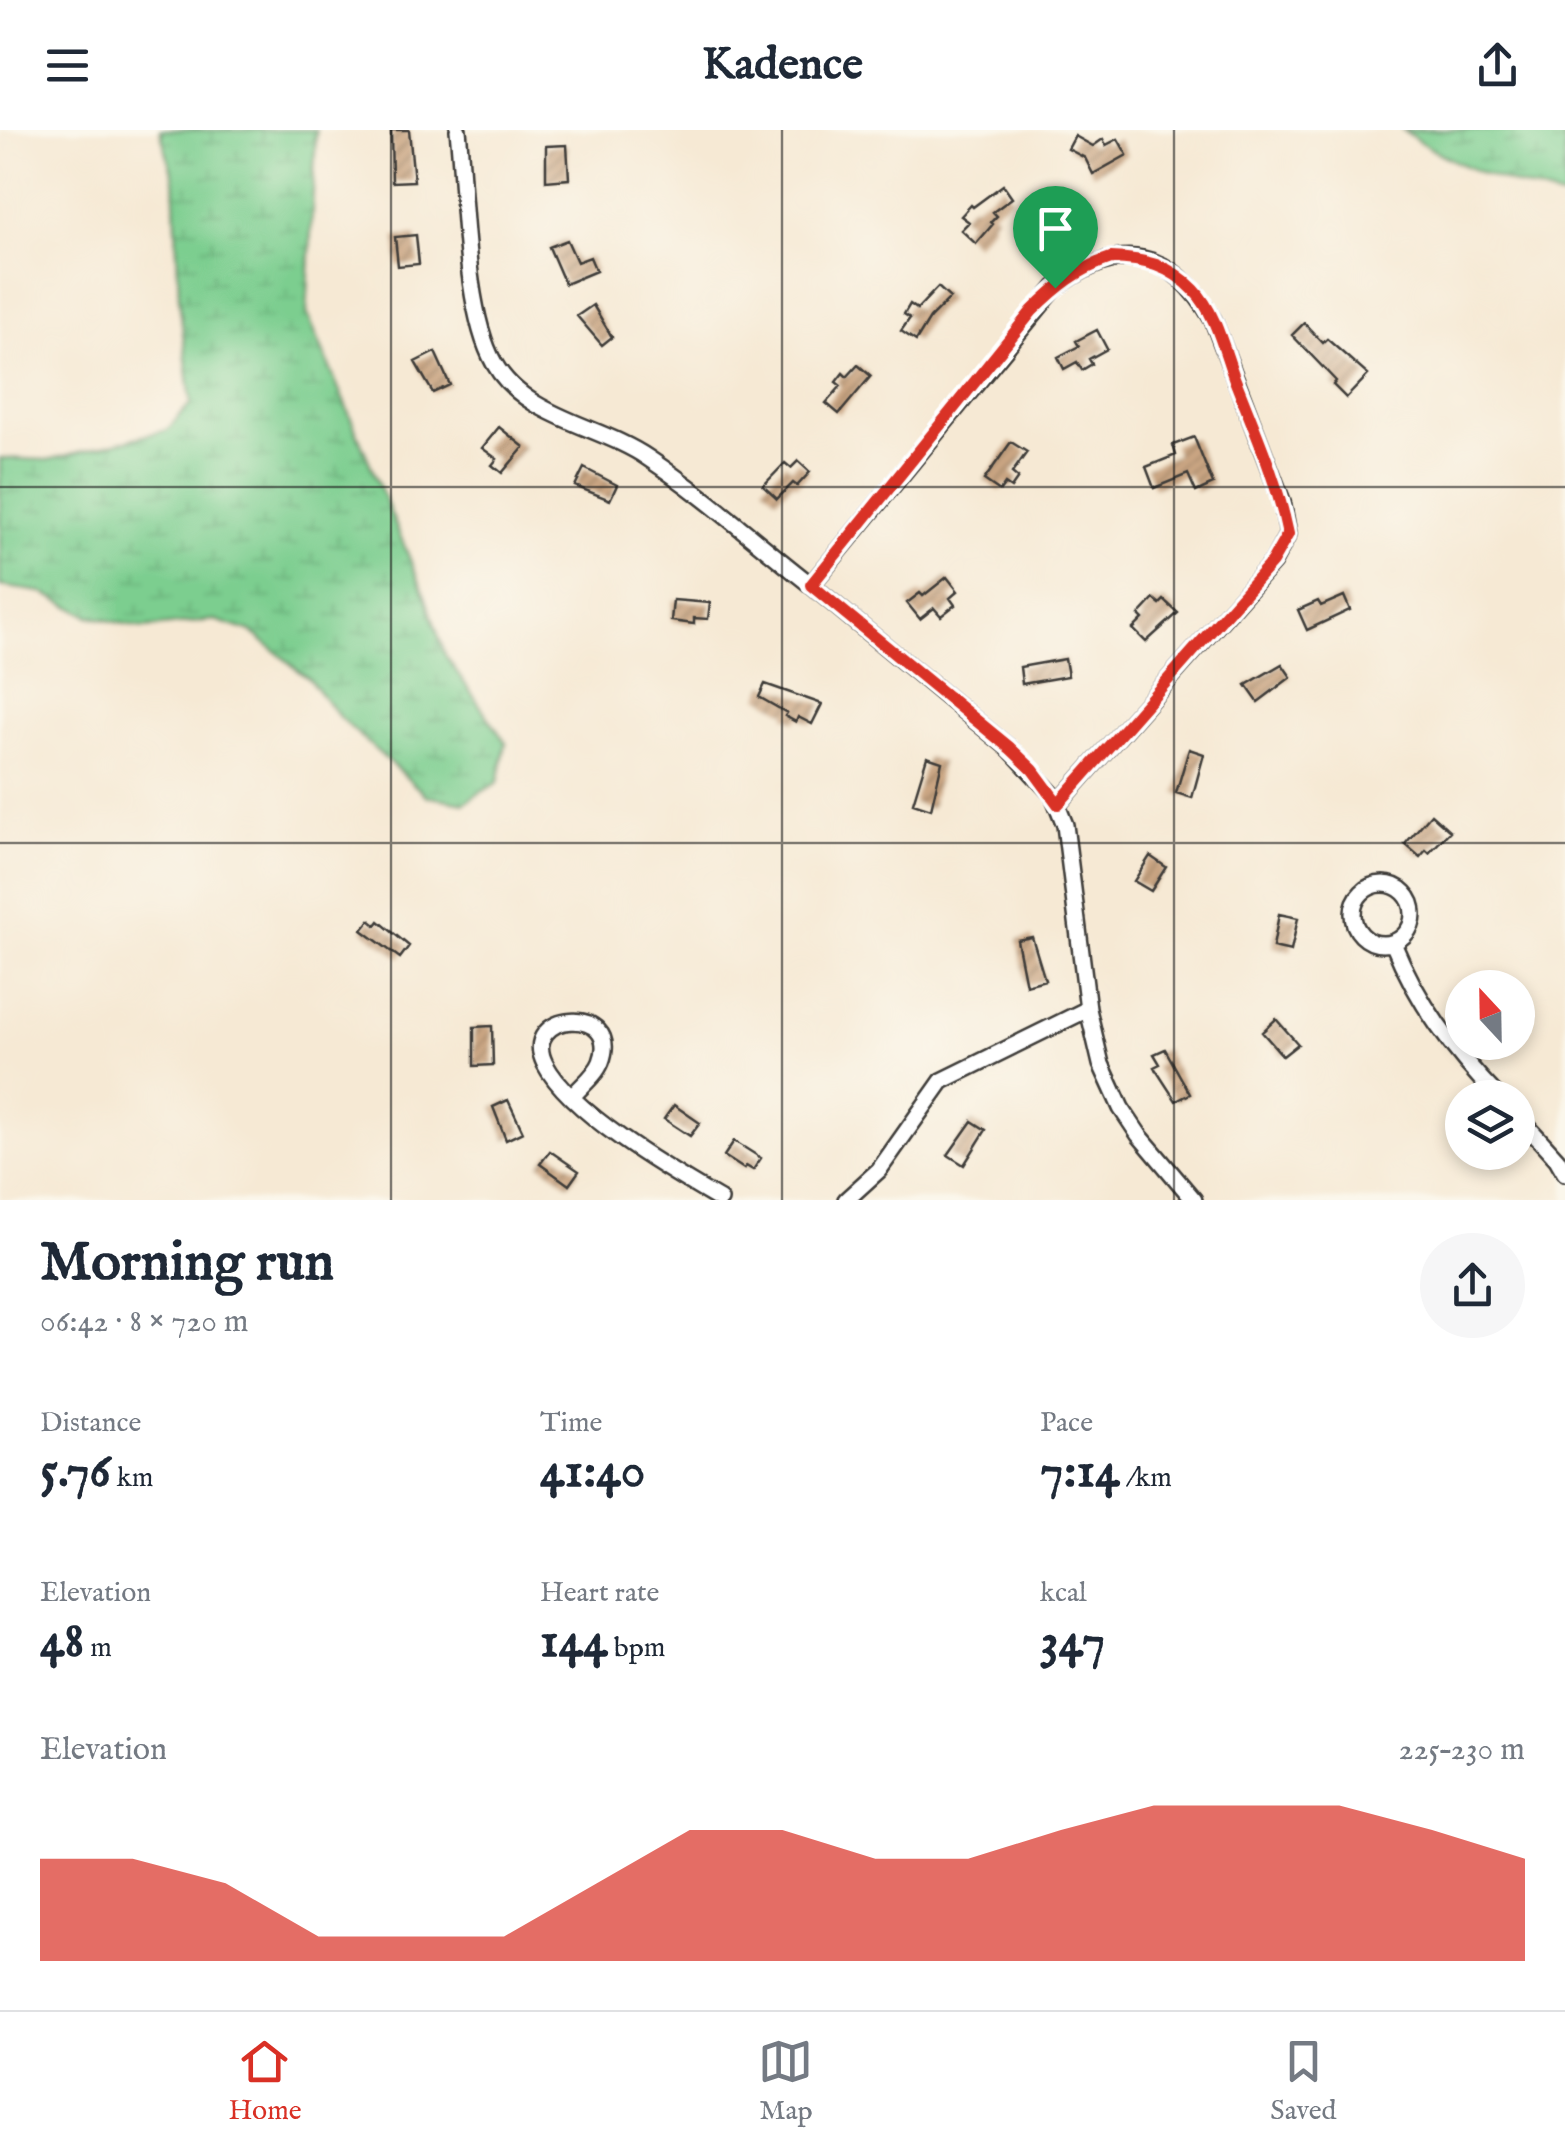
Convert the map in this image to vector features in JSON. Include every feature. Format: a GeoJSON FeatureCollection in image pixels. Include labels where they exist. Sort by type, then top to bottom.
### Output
{"type":"FeatureCollection","features":[{"type":"Feature","properties":{"kind":"street"},"geometry":{"type":"LineString","coordinates":[[458,130],[474,305],[482,336],[505,378],[543,408],[644,455],[1010,748],[1033,770],[1058,804],[1071,856],[1088,1009],[1101,1064],[1139,1135],[1194,1200]]}},
{"type":"Feature","properties":{"kind":"street"},"geometry":{"type":"LineString","coordinates":[[811,585],[1055,288],[1080,268],[1111,258],[1143,258],[1173,271],[1197,292],[1213,320],[1276,486],[1288,534],[1272,562],[1058,804]]}},
{"type":"Feature","properties":{"kind":"street"},"geometry":{"type":"LineString","coordinates":[[1388,884],[1410,902],[1412,921],[1393,943],[1373,943],[1357,931],[1352,912],[1368,887],[1388,884]]}},
{"type":"Feature","properties":{"kind":"street"},"geometry":{"type":"LineString","coordinates":[[1393,943],[1430,1018],[1481,1080]]}},
{"type":"Feature","properties":{"kind":"street"},"geometry":{"type":"LineString","coordinates":[[846,1200],[879,1170],[942,1081],[1088,1009]]}},
{"type":"Feature","properties":{"kind":"street"},"geometry":{"type":"LineString","coordinates":[[572,1097],[598,1068],[604,1049],[597,1031],[580,1020],[570,1019],[552,1028],[542,1046],[546,1066],[572,1097],[620,1136],[720,1200]]}},
{"type":"Feature","properties":{"kind":"street"},"geometry":{"type":"LineString","coordinates":[[1535,1136],[1565,1172]]}},
{"type":"Feature","properties":{"kind":"green space"},"geometry":{"type":"Polygon","coordinates":[[[160,130],[316,130],[307,313],[424,593],[445,655],[506,743],[498,782],[464,803],[427,796],[340,718],[308,678],[252,632],[215,620],[143,628],[89,616],[41,592],[0,586],[0,458],[48,460],[167,430],[191,403],[179,298],[174,179],[160,130]]]}},
{"type":"Feature","properties":{"kind":"green space"},"geometry":{"type":"Polygon","coordinates":[[[1403,130],[1565,130],[1565,199],[1460,164],[1403,130]]]}},
{"type":"Feature","properties":{"kind":"building"},"geometry":{"type":"Polygon","coordinates":[[[391,130],[409,130],[414,181],[392,182],[391,130]]]}},
{"type":"Feature","properties":{"kind":"building"},"geometry":{"type":"Polygon","coordinates":[[[1075,136],[1093,146],[1103,139],[1106,145],[1118,139],[1127,155],[1093,174],[1085,158],[1068,149],[1075,136]]]}},
{"type":"Feature","properties":{"kind":"building"},"geometry":{"type":"Polygon","coordinates":[[[567,145],[569,179],[546,181],[546,146],[567,145]]]}},
{"type":"Feature","properties":{"kind":"building"},"geometry":{"type":"Polygon","coordinates":[[[1003,185],[1012,198],[993,212],[997,216],[993,224],[976,244],[961,230],[969,222],[961,216],[1003,185]]]}},
{"type":"Feature","properties":{"kind":"building"},"geometry":{"type":"Polygon","coordinates":[[[416,235],[419,264],[398,266],[395,237],[416,235]]]}},
{"type":"Feature","properties":{"kind":"building"},"geometry":{"type":"Polygon","coordinates":[[[567,240],[577,262],[590,257],[596,271],[565,284],[549,247],[567,240]]]}},
{"type":"Feature","properties":{"kind":"building"},"geometry":{"type":"Polygon","coordinates":[[[938,287],[950,298],[930,318],[916,341],[901,331],[910,318],[904,314],[910,304],[917,309],[938,287]]]}},
{"type":"Feature","properties":{"kind":"building"},"geometry":{"type":"Polygon","coordinates":[[[593,305],[612,337],[602,345],[577,316],[593,305]]]}},
{"type":"Feature","properties":{"kind":"building"},"geometry":{"type":"Polygon","coordinates":[[[1304,323],[1323,343],[1327,339],[1368,375],[1346,398],[1333,385],[1336,381],[1292,335],[1304,323]]]}},
{"type":"Feature","properties":{"kind":"building"},"geometry":{"type":"Polygon","coordinates":[[[1097,330],[1107,349],[1089,359],[1092,364],[1082,370],[1077,362],[1064,369],[1058,357],[1097,330]]]}},
{"type":"Feature","properties":{"kind":"building"},"geometry":{"type":"Polygon","coordinates":[[[435,352],[450,385],[433,393],[415,362],[435,352]]]}},
{"type":"Feature","properties":{"kind":"building"},"geometry":{"type":"Polygon","coordinates":[[[858,365],[871,376],[839,414],[826,403],[841,386],[836,382],[843,373],[847,377],[858,365]]]}},
{"type":"Feature","properties":{"kind":"building"},"geometry":{"type":"Polygon","coordinates":[[[499,427],[524,447],[502,473],[492,465],[497,459],[482,448],[499,427]]]}},
{"type":"Feature","properties":{"kind":"building"},"geometry":{"type":"Polygon","coordinates":[[[1194,437],[1213,484],[1196,492],[1188,474],[1154,488],[1146,467],[1176,455],[1173,445],[1194,437]]]}},
{"type":"Feature","properties":{"kind":"building"},"geometry":{"type":"Polygon","coordinates":[[[1011,442],[1027,452],[1012,473],[1018,478],[1011,488],[1005,484],[1000,491],[984,480],[1011,442]]]}},
{"type":"Feature","properties":{"kind":"building"},"geometry":{"type":"Polygon","coordinates":[[[798,461],[810,472],[777,499],[763,486],[785,463],[791,468],[798,461]]]}},
{"type":"Feature","properties":{"kind":"building"},"geometry":{"type":"Polygon","coordinates":[[[584,468],[617,485],[610,500],[575,486],[584,468]]]}},
{"type":"Feature","properties":{"kind":"building"},"geometry":{"type":"Polygon","coordinates":[[[947,577],[958,591],[950,598],[955,605],[941,616],[934,608],[920,619],[907,603],[947,577]]]}},
{"type":"Feature","properties":{"kind":"building"},"geometry":{"type":"Polygon","coordinates":[[[1344,596],[1350,610],[1307,630],[1298,610],[1344,596]]]}},
{"type":"Feature","properties":{"kind":"building"},"geometry":{"type":"Polygon","coordinates":[[[1154,599],[1160,604],[1164,600],[1178,613],[1146,642],[1133,629],[1143,619],[1139,615],[1154,599]]]}},
{"type":"Feature","properties":{"kind":"building"},"geometry":{"type":"Polygon","coordinates":[[[673,600],[710,603],[708,619],[694,618],[694,624],[671,621],[673,600]]]}},
{"type":"Feature","properties":{"kind":"building"},"geometry":{"type":"Polygon","coordinates":[[[1065,659],[1068,676],[1022,684],[1020,667],[1065,659]]]}},
{"type":"Feature","properties":{"kind":"building"},"geometry":{"type":"Polygon","coordinates":[[[1282,664],[1291,677],[1258,702],[1246,685],[1282,664]]]}},
{"type":"Feature","properties":{"kind":"building"},"geometry":{"type":"Polygon","coordinates":[[[765,684],[822,704],[812,724],[798,717],[796,722],[759,697],[765,684]]]}},
{"type":"Feature","properties":{"kind":"building"},"geometry":{"type":"Polygon","coordinates":[[[1189,749],[1204,754],[1192,798],[1176,793],[1189,749]]]}},
{"type":"Feature","properties":{"kind":"building"},"geometry":{"type":"Polygon","coordinates":[[[927,757],[942,762],[931,809],[913,803],[927,757]]]}},
{"type":"Feature","properties":{"kind":"building"},"geometry":{"type":"Polygon","coordinates":[[[1431,814],[1450,831],[1420,857],[1405,844],[1431,814]]]}},
{"type":"Feature","properties":{"kind":"building"},"geometry":{"type":"Polygon","coordinates":[[[1150,856],[1166,867],[1151,891],[1134,881],[1150,856]]]}},
{"type":"Feature","properties":{"kind":"building"},"geometry":{"type":"Polygon","coordinates":[[[1279,914],[1298,918],[1291,951],[1273,947],[1279,914]]]}},
{"type":"Feature","properties":{"kind":"building"},"geometry":{"type":"Polygon","coordinates":[[[370,920],[376,925],[379,921],[409,946],[400,958],[362,930],[370,920]]]}},
{"type":"Feature","properties":{"kind":"building"},"geometry":{"type":"Polygon","coordinates":[[[1032,937],[1045,980],[1026,985],[1017,940],[1032,937]]]}},
{"type":"Feature","properties":{"kind":"building"},"geometry":{"type":"Polygon","coordinates":[[[1276,1019],[1298,1044],[1283,1056],[1262,1032],[1276,1019]]]}},
{"type":"Feature","properties":{"kind":"building"},"geometry":{"type":"Polygon","coordinates":[[[492,1026],[493,1065],[474,1066],[474,1027],[492,1026]]]}},
{"type":"Feature","properties":{"kind":"building"},"geometry":{"type":"Polygon","coordinates":[[[1165,1049],[1190,1094],[1176,1101],[1154,1067],[1160,1064],[1154,1054],[1165,1049]]]}},
{"type":"Feature","properties":{"kind":"building"},"geometry":{"type":"Polygon","coordinates":[[[508,1100],[523,1132],[506,1140],[493,1107],[508,1100]]]}},
{"type":"Feature","properties":{"kind":"building"},"geometry":{"type":"Polygon","coordinates":[[[674,1105],[700,1123],[690,1136],[664,1119],[674,1105]]]}},
{"type":"Feature","properties":{"kind":"building"},"geometry":{"type":"Polygon","coordinates":[[[972,1121],[986,1130],[964,1165],[948,1155],[972,1121]]]}},
{"type":"Feature","properties":{"kind":"building"},"geometry":{"type":"Polygon","coordinates":[[[734,1141],[761,1158],[753,1170],[746,1166],[744,1169],[724,1156],[734,1141]]]}},
{"type":"Feature","properties":{"kind":"building"},"geometry":{"type":"Polygon","coordinates":[[[550,1151],[579,1171],[569,1185],[540,1164],[550,1151]]]}},
{"type":"Feature","properties":{"kind":"route"},"geometry":{"type":"LineString","coordinates":[[1111,258],[1143,258],[1173,271],[1197,292],[1213,320],[1271,471],[1288,534],[1272,562],[1058,804],[1033,770],[1010,748],[811,585],[1032,311],[1055,288],[1080,268],[1111,258]]}}]}
